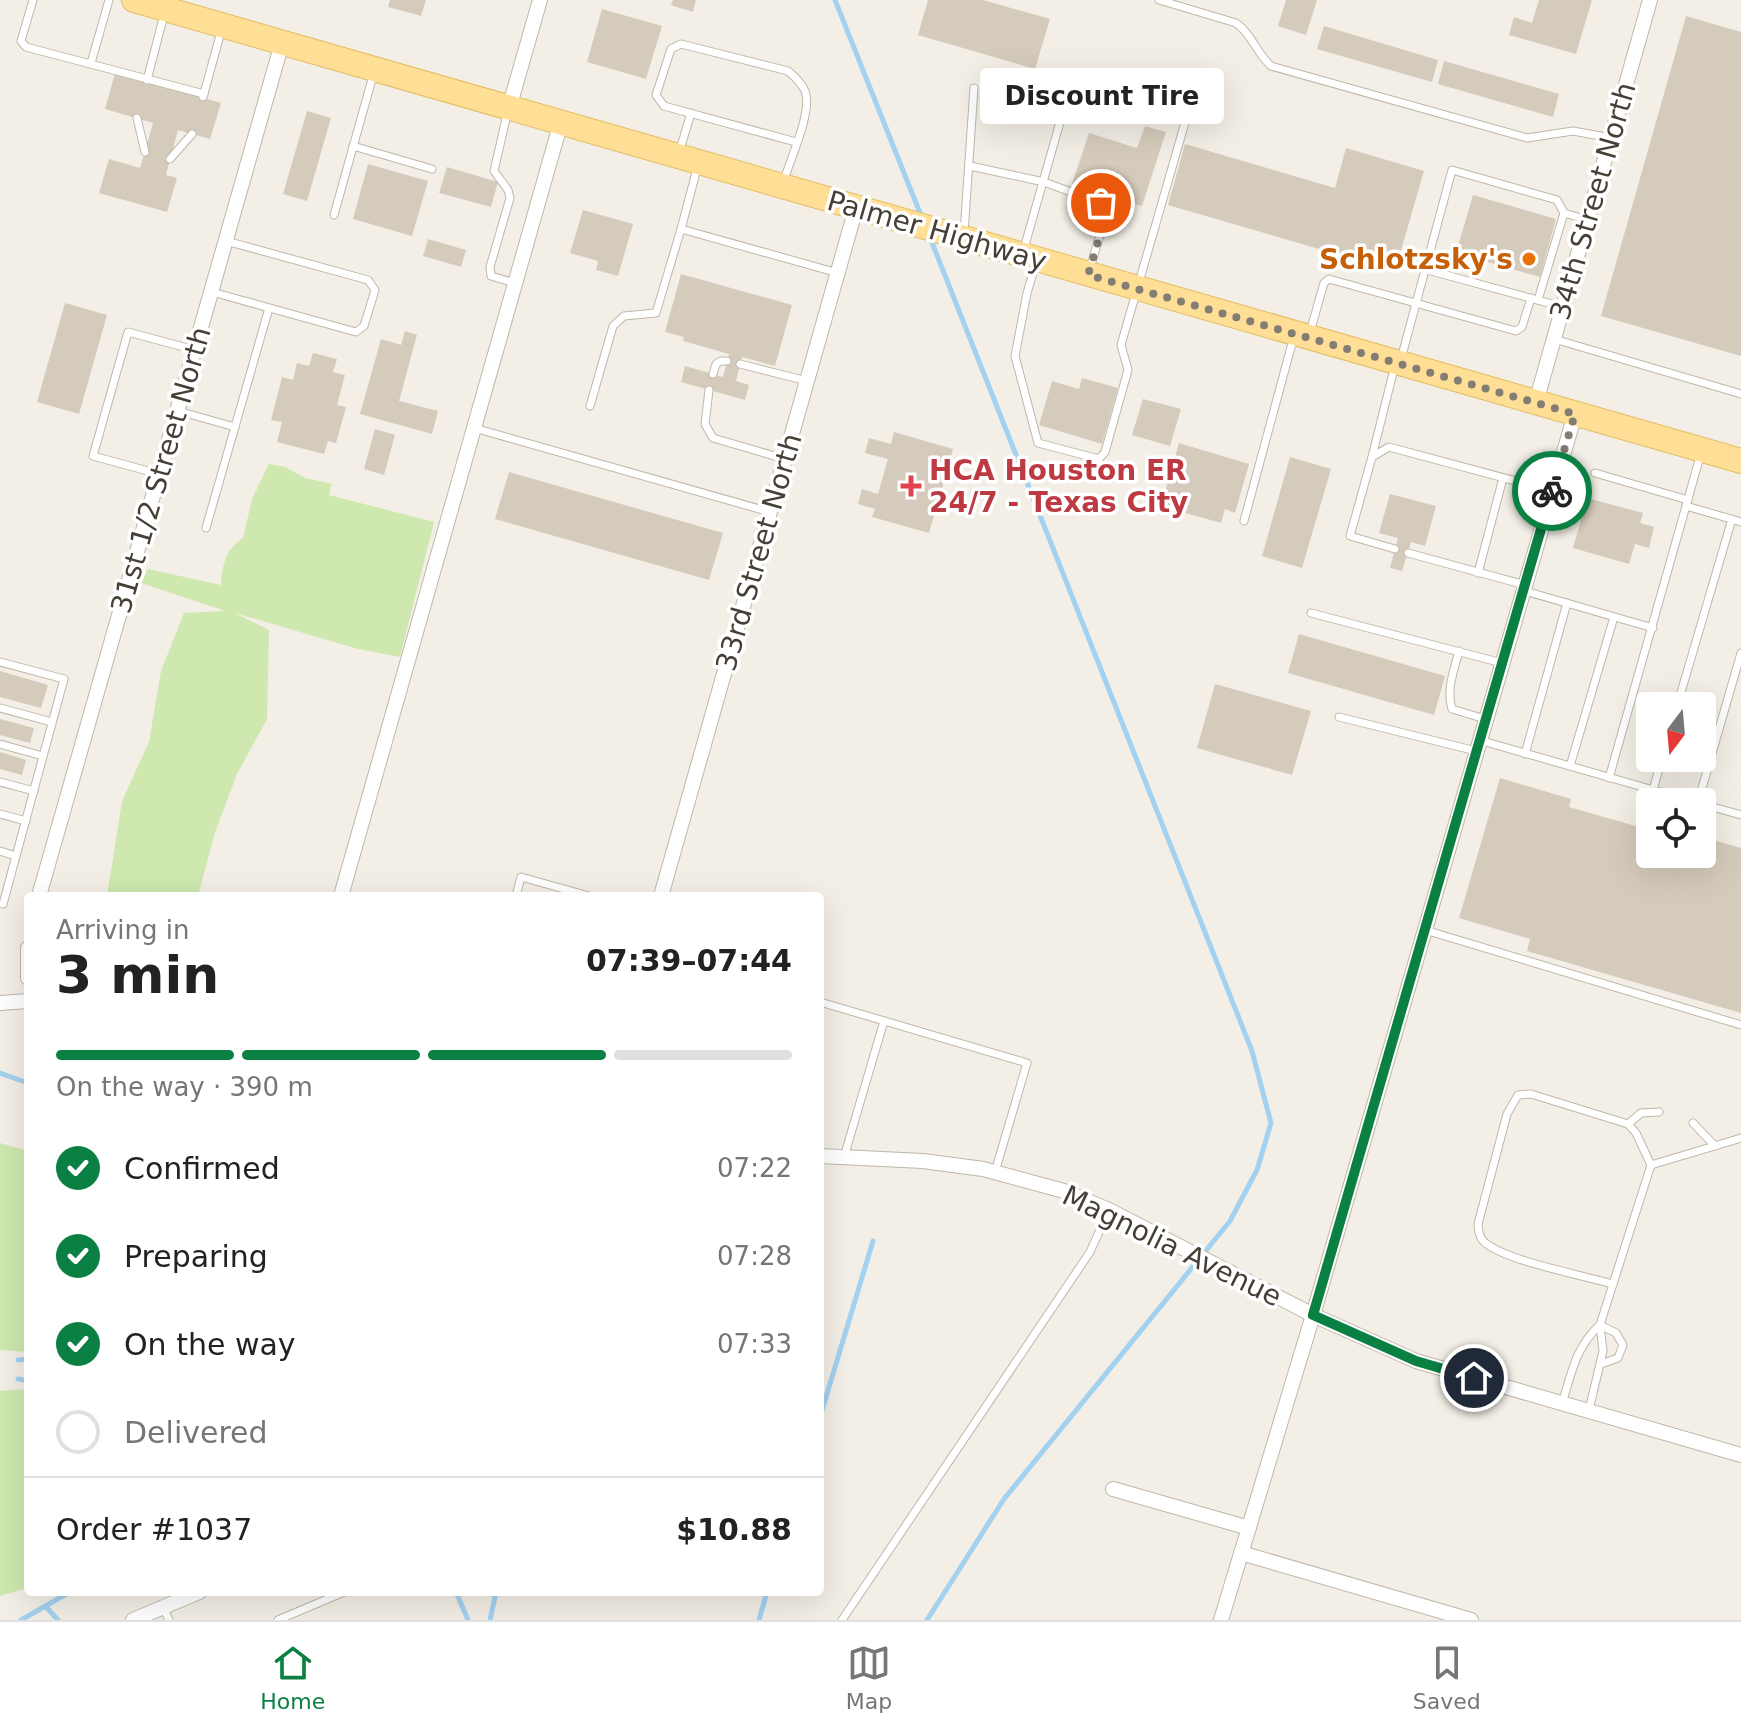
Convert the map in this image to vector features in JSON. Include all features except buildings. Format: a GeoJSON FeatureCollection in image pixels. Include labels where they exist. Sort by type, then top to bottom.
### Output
{"type":"FeatureCollection","features":[{"type":"Feature","properties":{"kind":"main road","name":"Palmer Highway"},"geometry":{"type":"LineString","coordinates":[[134,0],[165,5],[223,26],[374,70],[1741,461]]}},
{"type":"Feature","properties":{"kind":"street"},"geometry":{"type":"LineString","coordinates":[[509,108],[540,0]]}},
{"type":"Feature","properties":{"kind":"street","name":"34th Street North"},"geometry":{"type":"LineString","coordinates":[[1536,402],[1650,0]]}},
{"type":"Feature","properties":{"kind":"street","name":"31st 1/2 Street North"},"geometry":{"type":"LineString","coordinates":[[40,892],[282,43]]}},
{"type":"Feature","properties":{"kind":"street"},"geometry":{"type":"LineString","coordinates":[[342,892],[561,122]]}},
{"type":"Feature","properties":{"kind":"street","name":"33rd Street North"},"geometry":{"type":"LineString","coordinates":[[662,892],[856,208]]}},
{"type":"Feature","properties":{"kind":"street"},"geometry":{"type":"LineString","coordinates":[[1221,1620],[1575,414]]}},
{"type":"Feature","properties":{"kind":"street"},"geometry":{"type":"LineString","coordinates":[[0,1003],[24,1001]]}},
{"type":"Feature","properties":{"kind":"street","name":"Magnolia Avenue"},"geometry":{"type":"LineString","coordinates":[[824,1156],[923,1161],[995,1172],[1064,1191],[1109,1210],[1313,1315],[1416,1361],[1741,1455]]}},
{"type":"Feature","properties":{"kind":"street"},"geometry":{"type":"LineString","coordinates":[[1113,1489],[1249,1528]]}},
{"type":"Feature","properties":{"kind":"street"},"geometry":{"type":"LineString","coordinates":[[1241,1553],[1471,1620]]}},
{"type":"Feature","properties":{"kind":"street"},"geometry":{"type":"LineString","coordinates":[[133,1620],[166,1614],[188,1596]]}},
{"type":"Feature","properties":{"kind":"lane"},"geometry":{"type":"LineString","coordinates":[[33,0],[21,41],[26,47],[203,96],[223,26]]}},
{"type":"Feature","properties":{"kind":"lane"},"geometry":{"type":"LineString","coordinates":[[91,63],[109,0]]}},
{"type":"Feature","properties":{"kind":"lane"},"geometry":{"type":"LineString","coordinates":[[1159,0],[1236,23],[1246,30],[1257,53],[1271,66],[1527,138],[1573,131],[1611,138]]}},
{"type":"Feature","properties":{"kind":"lane"},"geometry":{"type":"LineString","coordinates":[[147,80],[165,5]]}},
{"type":"Feature","properties":{"kind":"lane"},"geometry":{"type":"LineString","coordinates":[[782,186],[806,111],[807,94],[800,82],[788,71],[681,44],[671,49],[656,95],[664,106],[796,142]]}},
{"type":"Feature","properties":{"kind":"lane"},"geometry":{"type":"LineString","coordinates":[[334,215],[374,70]]}},
{"type":"Feature","properties":{"kind":"lane"},"geometry":{"type":"LineString","coordinates":[[1070,87],[1186,119],[1121,345],[1128,370],[1105,452],[1099,459],[1038,443],[1015,356],[1044,182],[1070,87]]}},
{"type":"Feature","properties":{"kind":"lane"},"geometry":{"type":"LineString","coordinates":[[959,238],[970,166],[974,88]]}},
{"type":"Feature","properties":{"kind":"lane"},"geometry":{"type":"LineString","coordinates":[[509,108],[494,171],[510,198],[490,267],[491,276],[515,283]]}},
{"type":"Feature","properties":{"kind":"lane"},"geometry":{"type":"LineString","coordinates":[[590,406],[613,326],[624,316],[656,313],[681,229],[691,113]]}},
{"type":"Feature","properties":{"kind":"lane"},"geometry":{"type":"LineString","coordinates":[[137,118],[145,152]]}},
{"type":"Feature","properties":{"kind":"lane"},"geometry":{"type":"LineString","coordinates":[[170,159],[192,134]]}},
{"type":"Feature","properties":{"kind":"lane"},"geometry":{"type":"LineString","coordinates":[[353,146],[432,169]]}},
{"type":"Feature","properties":{"kind":"lane"},"geometry":{"type":"LineString","coordinates":[[970,166],[1044,182],[1089,198],[1105,208],[1103,227],[1088,275]]}},
{"type":"Feature","properties":{"kind":"lane"},"geometry":{"type":"LineString","coordinates":[[1395,549],[1350,536],[1452,170],[1557,200],[1564,213],[1588,220]]}},
{"type":"Feature","properties":{"kind":"lane"},"geometry":{"type":"LineString","coordinates":[[1244,521],[1302,336],[1326,280],[1516,331],[1522,327],[1534,299],[1564,213]]}},
{"type":"Feature","properties":{"kind":"lane"},"geometry":{"type":"LineString","coordinates":[[681,229],[838,273]]}},
{"type":"Feature","properties":{"kind":"lane"},"geometry":{"type":"LineString","coordinates":[[212,292],[356,332],[364,326],[375,290],[368,280],[226,241]]}},
{"type":"Feature","properties":{"kind":"lane"},"geometry":{"type":"LineString","coordinates":[[1424,269],[1563,307]]}},
{"type":"Feature","properties":{"kind":"lane"},"geometry":{"type":"LineString","coordinates":[[206,528],[269,308]]}},
{"type":"Feature","properties":{"kind":"lane"},"geometry":{"type":"LineString","coordinates":[[159,474],[93,456],[128,332],[195,350]]}},
{"type":"Feature","properties":{"kind":"lane"},"geometry":{"type":"LineString","coordinates":[[1554,339],[1741,394]]}},
{"type":"Feature","properties":{"kind":"lane"},"geometry":{"type":"LineString","coordinates":[[713,374],[716,364],[727,361]]}},
{"type":"Feature","properties":{"kind":"lane"},"geometry":{"type":"LineString","coordinates":[[740,364],[807,381]]}},
{"type":"Feature","properties":{"kind":"lane"},"geometry":{"type":"LineString","coordinates":[[709,390],[705,424],[713,438],[785,459]]}},
{"type":"Feature","properties":{"kind":"lane"},"geometry":{"type":"LineString","coordinates":[[178,411],[235,427]]}},
{"type":"Feature","properties":{"kind":"lane"},"geometry":{"type":"LineString","coordinates":[[474,428],[770,512]]}},
{"type":"Feature","properties":{"kind":"lane"},"geometry":{"type":"LineString","coordinates":[[1372,457],[1389,447],[1553,491]]}},
{"type":"Feature","properties":{"kind":"lane"},"geometry":{"type":"LineString","coordinates":[[1609,778],[1701,450]]}},
{"type":"Feature","properties":{"kind":"lane"},"geometry":{"type":"LineString","coordinates":[[1595,473],[1741,522]]}},
{"type":"Feature","properties":{"kind":"lane"},"geometry":{"type":"LineString","coordinates":[[1478,573],[1503,478]]}},
{"type":"Feature","properties":{"kind":"lane"},"geometry":{"type":"LineString","coordinates":[[1681,692],[1732,519]]}},
{"type":"Feature","properties":{"kind":"lane"},"geometry":{"type":"LineString","coordinates":[[1408,553],[1653,628]]}},
{"type":"Feature","properties":{"kind":"lane"},"geometry":{"type":"LineString","coordinates":[[1525,754],[1567,603]]}},
{"type":"Feature","properties":{"kind":"lane"},"geometry":{"type":"LineString","coordinates":[[1311,613],[1502,663]]}},
{"type":"Feature","properties":{"kind":"lane"},"geometry":{"type":"LineString","coordinates":[[1570,766],[1614,617]]}},
{"type":"Feature","properties":{"kind":"lane"},"geometry":{"type":"LineString","coordinates":[[1459,651],[1449,689],[1450,704],[1452,709],[1485,719]]}},
{"type":"Feature","properties":{"kind":"lane"},"geometry":{"type":"LineString","coordinates":[[1702,788],[1741,653]]}},
{"type":"Feature","properties":{"kind":"lane"},"geometry":{"type":"LineString","coordinates":[[0,662],[64,679],[3,898]]}},
{"type":"Feature","properties":{"kind":"lane"},"geometry":{"type":"LineString","coordinates":[[0,708],[52,722]]}},
{"type":"Feature","properties":{"kind":"lane"},"geometry":{"type":"LineString","coordinates":[[1339,717],[1525,754],[1646,788]]}},
{"type":"Feature","properties":{"kind":"lane"},"geometry":{"type":"LineString","coordinates":[[0,744],[43,756]]}},
{"type":"Feature","properties":{"kind":"lane"},"geometry":{"type":"LineString","coordinates":[[0,782],[34,791]]}},
{"type":"Feature","properties":{"kind":"lane"},"geometry":{"type":"LineString","coordinates":[[1716,808],[1741,815]]}},
{"type":"Feature","properties":{"kind":"lane"},"geometry":{"type":"LineString","coordinates":[[0,814],[26,821]]}},
{"type":"Feature","properties":{"kind":"lane"},"geometry":{"type":"LineString","coordinates":[[0,851],[16,856]]}},
{"type":"Feature","properties":{"kind":"lane"},"geometry":{"type":"LineString","coordinates":[[517,892],[521,877],[575,892]]}},
{"type":"Feature","properties":{"kind":"lane"},"geometry":{"type":"LineString","coordinates":[[1423,930],[1741,1025]]}},
{"type":"Feature","properties":{"kind":"lane"},"geometry":{"type":"LineString","coordinates":[[824,1003],[1027,1063],[995,1172]]}},
{"type":"Feature","properties":{"kind":"lane"},"geometry":{"type":"LineString","coordinates":[[844,1157],[884,1021]]}},
{"type":"Feature","properties":{"kind":"lane"},"geometry":{"type":"LineString","coordinates":[[1588,1411],[1603,1351],[1600,1325],[1651,1165],[1636,1133],[1628,1124],[1531,1094],[1518,1095],[1511,1102],[1507,1114],[1478,1224],[1479,1237],[1487,1245],[1507,1254],[1613,1284]]}},
{"type":"Feature","properties":{"kind":"lane"},"geometry":{"type":"LineString","coordinates":[[1628,1124],[1641,1113],[1659,1112]]}},
{"type":"Feature","properties":{"kind":"lane"},"geometry":{"type":"LineString","coordinates":[[1693,1123],[1715,1146]]}},
{"type":"Feature","properties":{"kind":"lane"},"geometry":{"type":"LineString","coordinates":[[1651,1165],[1741,1138]]}},
{"type":"Feature","properties":{"kind":"lane"},"geometry":{"type":"LineString","coordinates":[[842,1620],[1090,1252],[1109,1210]]}},
{"type":"Feature","properties":{"kind":"lane"},"geometry":{"type":"LineString","coordinates":[[1600,1325],[1616,1333],[1623,1345],[1618,1358],[1601,1364]]}},
{"type":"Feature","properties":{"kind":"lane"},"geometry":{"type":"LineString","coordinates":[[1562,1404],[1578,1350],[1600,1325]]}},
{"type":"Feature","properties":{"kind":"lane"},"geometry":{"type":"LineString","coordinates":[[278,1620],[335,1596]]}},
{"type":"Feature","properties":{"kind":"green space"},"geometry":{"type":"Polygon","coordinates":[[[269,464],[285,467],[305,478],[332,484],[329,495],[434,522],[400,657],[358,649],[235,613],[269,630],[267,719],[237,774],[215,832],[199,892],[108,892],[122,801],[149,742],[161,671],[184,613],[225,611],[141,583],[148,569],[221,585],[226,558],[243,538],[252,499],[269,464]]]}},
{"type":"Feature","properties":{"kind":"green space"},"geometry":{"type":"Polygon","coordinates":[[[0,1143],[24,1150],[24,1352],[0,1350],[0,1143]]]}},
{"type":"Feature","properties":{"kind":"green space"},"geometry":{"type":"Polygon","coordinates":[[[24,1389],[24,1589],[0,1596],[0,1391],[24,1389]]]}},
{"type":"Feature","properties":{"kind":"waterway"},"geometry":{"type":"LineString","coordinates":[[835,0],[922,218]]}},
{"type":"Feature","properties":{"kind":"waterway"},"geometry":{"type":"LineString","coordinates":[[927,1620],[1004,1499],[1230,1221],[1257,1170],[1271,1123],[1252,1051],[929,235]]}},
{"type":"Feature","properties":{"kind":"waterway"},"geometry":{"type":"LineString","coordinates":[[0,1073],[24,1082]]}},
{"type":"Feature","properties":{"kind":"waterway"},"geometry":{"type":"LineString","coordinates":[[824,1404],[873,1241]]}},
{"type":"Feature","properties":{"kind":"waterway"},"geometry":{"type":"LineString","coordinates":[[18,1360],[24,1359]]}},
{"type":"Feature","properties":{"kind":"waterway"},"geometry":{"type":"LineString","coordinates":[[18,1379],[24,1380]]}},
{"type":"Feature","properties":{"kind":"waterway"},"geometry":{"type":"LineString","coordinates":[[21,1620],[63,1596]]}},
{"type":"Feature","properties":{"kind":"waterway"},"geometry":{"type":"LineString","coordinates":[[458,1596],[468,1620]]}},
{"type":"Feature","properties":{"kind":"waterway"},"geometry":{"type":"LineString","coordinates":[[490,1620],[495,1596]]}},
{"type":"Feature","properties":{"kind":"waterway"},"geometry":{"type":"LineString","coordinates":[[759,1620],[766,1596]]}},
{"type":"Feature","properties":{"kind":"waterway"},"geometry":{"type":"LineString","coordinates":[[46,1607],[58,1620]]}},
{"type":"Feature","properties":{"kind":"way so far"},"geometry":{"type":"LineString","coordinates":[[1101,203],[1106,215],[1088,275],[1575,414],[1552,491]]}},
{"type":"Feature","properties":{"kind":"place","name":"Discount Tire"},"geometry":{"type":"Point","coordinates":[1101,203]}},
{"type":"Feature","properties":{"kind":"place","name":"Schlotzsky's"},"geometry":{"type":"Point","coordinates":[1529,259]}},
{"type":"Feature","properties":{"kind":"place","name":"HCA Houston ER 24/7 - Texas City"},"geometry":{"type":"Point","coordinates":[911,486]}},
{"type":"Feature","properties":{"kind":"route"},"geometry":{"type":"LineString","coordinates":[[1474,1378],[1416,1361],[1313,1315],[1552,491]]}}]}
